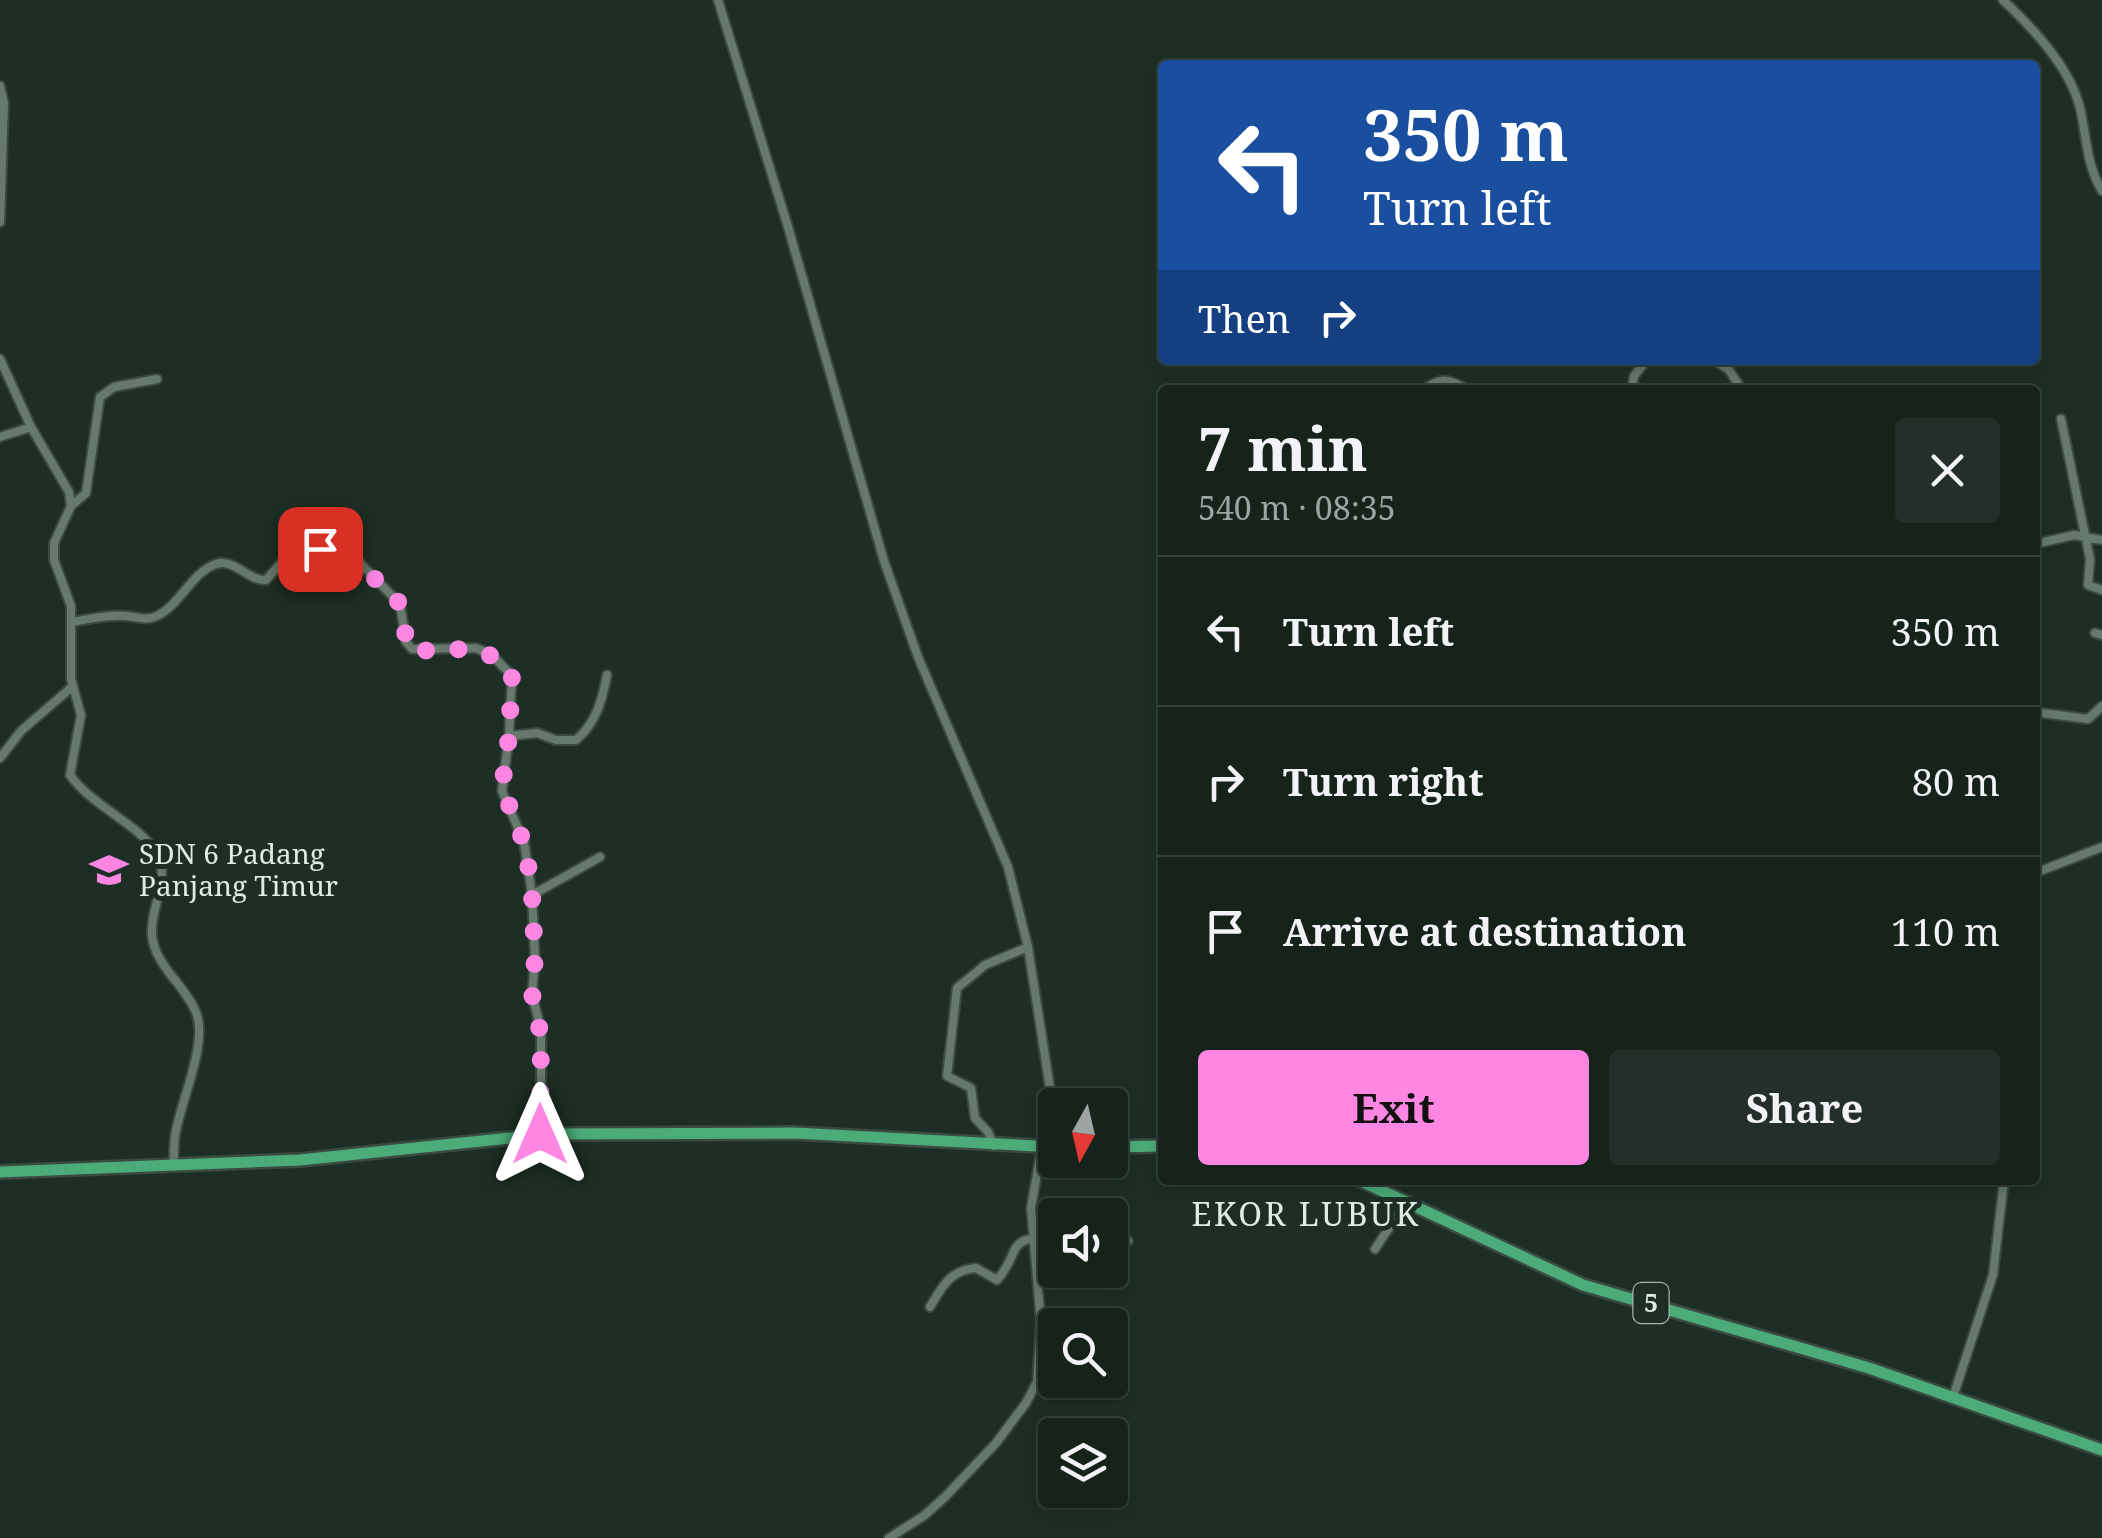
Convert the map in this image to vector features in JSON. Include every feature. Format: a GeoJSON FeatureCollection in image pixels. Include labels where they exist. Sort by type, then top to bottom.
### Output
{"type":"FeatureCollection","features":[{"type":"Feature","properties":{"kind":"highway"},"geometry":{"type":"LineString","coordinates":[[0,1172],[300,1160],[540,1134],[795,1133],[1038,1147]]}},
{"type":"Feature","properties":{"kind":"highway"},"geometry":{"type":"LineString","coordinates":[[1128,1147],[1158,1146]]}},
{"type":"Feature","properties":{"kind":"highway","name":"5"},"geometry":{"type":"LineString","coordinates":[[1370,1185],[1583,1284],[1743,1329],[2102,1450]]}},
{"type":"Feature","properties":{"kind":"street"},"geometry":{"type":"LineString","coordinates":[[718,0],[884,562],[918,658],[1008,867],[1028,946],[1050,1088]]}},
{"type":"Feature","properties":{"kind":"street"},"geometry":{"type":"LineString","coordinates":[[2003,0],[2070,79],[2080,106],[2088,166],[2102,190]]}},
{"type":"Feature","properties":{"kind":"street"},"geometry":{"type":"LineString","coordinates":[[0,86],[4,102],[0,222]]}},
{"type":"Feature","properties":{"kind":"street"},"geometry":{"type":"LineString","coordinates":[[0,358],[31,427],[68,492],[71,506]]}},
{"type":"Feature","properties":{"kind":"street"},"geometry":{"type":"LineString","coordinates":[[1722,365],[1739,385]]}},
{"type":"Feature","properties":{"kind":"street"},"geometry":{"type":"LineString","coordinates":[[157,379],[114,387],[100,396],[86,493],[71,506],[54,543],[54,560],[71,606],[73,686],[81,715],[70,774],[90,797],[154,848],[161,862],[152,920],[154,944],[196,1014],[197,1043],[175,1136],[173,1167]]}},
{"type":"Feature","properties":{"kind":"street"},"geometry":{"type":"LineString","coordinates":[[1430,385],[1453,380],[1460,385]]}},
{"type":"Feature","properties":{"kind":"street"},"geometry":{"type":"LineString","coordinates":[[2061,419],[2091,564],[2088,585],[2102,590]]}},
{"type":"Feature","properties":{"kind":"street"},"geometry":{"type":"LineString","coordinates":[[0,438],[31,427]]}},
{"type":"Feature","properties":{"kind":"street"},"geometry":{"type":"LineString","coordinates":[[2040,543],[2083,536],[2102,540]]}},
{"type":"Feature","properties":{"kind":"street"},"geometry":{"type":"LineString","coordinates":[[72,622],[118,615],[142,619],[157,616],[218,563],[231,565],[261,582],[296,546],[340,552],[358,561],[400,604],[406,642],[412,650],[476,648],[506,666],[513,685],[502,790],[526,848],[532,895],[532,994],[541,1036],[540,1134]]}},
{"type":"Feature","properties":{"kind":"street"},"geometry":{"type":"LineString","coordinates":[[509,736],[537,733],[556,740],[576,740],[586,732],[598,710],[606,675]]}},
{"type":"Feature","properties":{"kind":"street"},"geometry":{"type":"LineString","coordinates":[[0,758],[21,730],[73,686]]}},
{"type":"Feature","properties":{"kind":"street"},"geometry":{"type":"LineString","coordinates":[[2040,713],[2088,720],[2102,706]]}},
{"type":"Feature","properties":{"kind":"street"},"geometry":{"type":"LineString","coordinates":[[2040,871],[2102,847]]}},
{"type":"Feature","properties":{"kind":"street"},"geometry":{"type":"LineString","coordinates":[[532,895],[600,858]]}},
{"type":"Feature","properties":{"kind":"street"},"geometry":{"type":"LineString","coordinates":[[994,1146],[988,1132],[976,1121],[972,1088],[948,1076],[957,988],[985,965],[1028,946]]}},
{"type":"Feature","properties":{"kind":"street"},"geometry":{"type":"LineString","coordinates":[[889,1538],[924,1516],[971,1470],[1016,1416],[1036,1382],[1040,1324],[1032,1193],[1038,1177]]}},
{"type":"Feature","properties":{"kind":"street"},"geometry":{"type":"LineString","coordinates":[[1954,1398],[1993,1275],[2003,1185]]}},
{"type":"Feature","properties":{"kind":"street"},"geometry":{"type":"LineString","coordinates":[[1375,1249],[1406,1201]]}},
{"type":"Feature","properties":{"kind":"street"},"geometry":{"type":"LineString","coordinates":[[930,1307],[947,1279],[956,1272],[976,1268],[994,1280],[999,1279],[1013,1248],[1038,1237]]}},
{"type":"Feature","properties":{"kind":"place","name":"SDN 6 Padang Panjang Timur"},"geometry":{"type":"Point","coordinates":[109,870]}},
{"type":"Feature","properties":{"kind":"district","name":"EKOR LUBUK"},"geometry":{"type":"Point","coordinates":[1306,1215]}},
{"type":"Feature","properties":{"kind":"route"},"geometry":{"type":"LineString","coordinates":[[320,549],[352,557],[397,600],[402,608],[406,642],[412,650],[484,650],[506,666],[512,676],[502,787],[526,848],[532,895],[532,999],[541,1036],[540,1134]]}}]}
